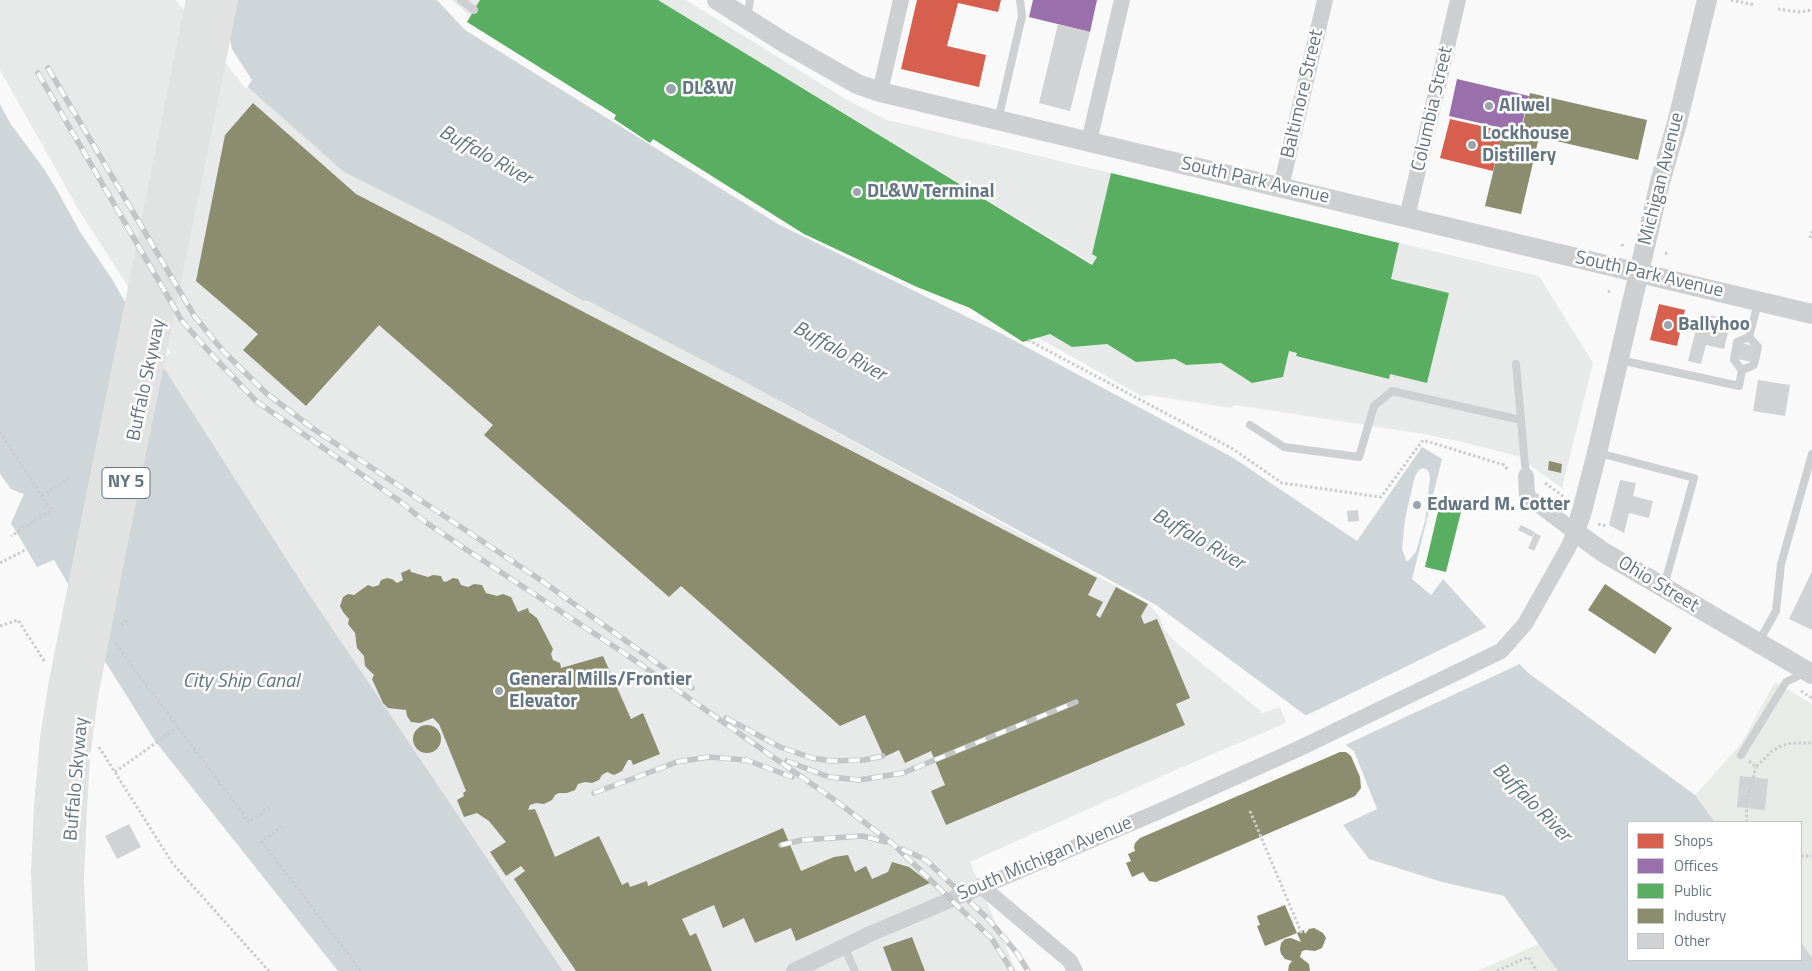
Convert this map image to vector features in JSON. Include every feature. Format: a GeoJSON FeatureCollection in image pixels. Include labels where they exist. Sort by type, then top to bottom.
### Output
{"type":"FeatureCollection","features":[{"type":"Feature","properties":{"kind":"highway","name":"Buffalo Skyway"},"geometry":{"type":"LineString","coordinates":[[49,971],[45,873],[54,738],[73,623],[200,0]]}},
{"type":"Feature","properties":{"kind":"highway","name":"Buffalo Skyway"},"geometry":{"type":"LineString","coordinates":[[74,971],[70,880],[72,818],[76,757],[84,696],[224,0]]}},
{"type":"Feature","properties":{"kind":"street","name":"South Park Avenue"},"geometry":{"type":"LineString","coordinates":[[717,0],[747,20],[856,84],[880,92],[1812,314]]}},
{"type":"Feature","properties":{"kind":"street"},"geometry":{"type":"LineString","coordinates":[[880,92],[901,0]]}},
{"type":"Feature","properties":{"kind":"street"},"geometry":{"type":"LineString","coordinates":[[1089,142],[1122,0]]}},
{"type":"Feature","properties":{"kind":"street","name":"Baltimore Street"},"geometry":{"type":"LineString","coordinates":[[1281,188],[1325,0]]}},
{"type":"Feature","properties":{"kind":"street","name":"Columbia Street"},"geometry":{"type":"LineString","coordinates":[[1407,217],[1458,0]]}},
{"type":"Feature","properties":{"kind":"street","name":"Michigan Avenue"},"geometry":{"type":"LineString","coordinates":[[1575,532],[1597,453],[1638,273],[1660,182],[1677,123],[1706,0]]}},
{"type":"Feature","properties":{"kind":"street","name":"Ohio Street"},"geometry":{"type":"LineString","coordinates":[[1526,476],[1527,496],[1603,552],[1809,673]]}},
{"type":"Feature","properties":{"kind":"street","name":"South Michigan Avenue"},"geometry":{"type":"LineString","coordinates":[[794,971],[844,946],[1160,811],[1298,749],[1501,651],[1525,624],[1575,532]]}},
{"type":"Feature","properties":{"kind":"street"},"geometry":{"type":"LineString","coordinates":[[981,886],[1070,962],[1075,971]]}},
{"type":"Feature","properties":{"kind":"lane"},"geometry":{"type":"LineString","coordinates":[[461,0],[474,10]]}},
{"type":"Feature","properties":{"kind":"lane"},"geometry":{"type":"LineString","coordinates":[[747,20],[750,0]]}},
{"type":"Feature","properties":{"kind":"lane"},"geometry":{"type":"LineString","coordinates":[[998,120],[1022,16],[1020,0]]}},
{"type":"Feature","properties":{"kind":"lane"},"geometry":{"type":"LineString","coordinates":[[1749,337],[1758,302]]}},
{"type":"Feature","properties":{"kind":"lane"},"geometry":{"type":"LineString","coordinates":[[1618,360],[1739,386],[1742,370],[1734,360],[1737,342],[1749,337]]}},
{"type":"Feature","properties":{"kind":"lane"},"geometry":{"type":"LineString","coordinates":[[1742,370],[1754,365],[1758,347],[1749,337]]}},
{"type":"Feature","properties":{"kind":"lane"},"geometry":{"type":"LineString","coordinates":[[1516,364],[1526,476]]}},
{"type":"Feature","properties":{"kind":"lane"},"geometry":{"type":"LineString","coordinates":[[1250,425],[1284,447],[1359,457],[1374,406],[1392,390],[1521,420]]}},
{"type":"Feature","properties":{"kind":"lane"},"geometry":{"type":"LineString","coordinates":[[1597,453],[1694,478],[1663,588]]}},
{"type":"Feature","properties":{"kind":"lane"},"geometry":{"type":"LineString","coordinates":[[1758,643],[1776,611],[1781,564],[1812,454]]}},
{"type":"Feature","properties":{"kind":"lane"},"geometry":{"type":"LineString","coordinates":[[1741,755],[1786,682],[1809,673]]}},
{"type":"Feature","properties":{"kind":"lane"},"geometry":{"type":"LineString","coordinates":[[844,946],[855,971]]}},
{"type":"Feature","properties":{"kind":"path"},"geometry":{"type":"LineString","coordinates":[[1731,0],[1755,5]]}},
{"type":"Feature","properties":{"kind":"path"},"geometry":{"type":"LineString","coordinates":[[1778,9],[1799,12],[1812,10]]}},
{"type":"Feature","properties":{"kind":"path"},"geometry":{"type":"LineString","coordinates":[[1810,238],[1812,231]]}},
{"type":"Feature","properties":{"kind":"path"},"geometry":{"type":"LineString","coordinates":[[1665,253],[1670,254]]}},
{"type":"Feature","properties":{"kind":"path"},"geometry":{"type":"LineString","coordinates":[[0,432],[51,510],[12,536]]}},
{"type":"Feature","properties":{"kind":"path"},"geometry":{"type":"LineString","coordinates":[[42,496],[71,477]]}},
{"type":"Feature","properties":{"kind":"path"},"geometry":{"type":"LineString","coordinates":[[1545,482],[1564,497]]}},
{"type":"Feature","properties":{"kind":"path"},"geometry":{"type":"LineString","coordinates":[[1598,524],[1607,526]]}},
{"type":"Feature","properties":{"kind":"path"},"geometry":{"type":"LineString","coordinates":[[0,563],[27,549]]}},
{"type":"Feature","properties":{"kind":"path"},"geometry":{"type":"LineString","coordinates":[[116,630],[128,619]]}},
{"type":"Feature","properties":{"kind":"path"},"geometry":{"type":"LineString","coordinates":[[0,626],[18,620],[45,662]]}},
{"type":"Feature","properties":{"kind":"path"},"geometry":{"type":"LineString","coordinates":[[115,643],[249,822],[271,806]]}},
{"type":"Feature","properties":{"kind":"path"},"geometry":{"type":"LineString","coordinates":[[115,772],[178,726]]}},
{"type":"Feature","properties":{"kind":"path"},"geometry":{"type":"LineString","coordinates":[[1748,821],[1746,803],[1756,767],[1772,751],[1781,746],[1791,743],[1812,743]]}},
{"type":"Feature","properties":{"kind":"path"},"geometry":{"type":"LineString","coordinates":[[99,746],[173,864],[269,971]]}},
{"type":"Feature","properties":{"kind":"path"},"geometry":{"type":"LineString","coordinates":[[1741,755],[1756,767]]}},
{"type":"Feature","properties":{"kind":"path"},"geometry":{"type":"LineString","coordinates":[[1250,812],[1302,934]]}},
{"type":"Feature","properties":{"kind":"path"},"geometry":{"type":"LineString","coordinates":[[282,826],[262,842],[361,971]]}},
{"type":"Feature","properties":{"kind":"path"},"geometry":{"type":"LineString","coordinates":[[1497,971],[1528,957],[1537,971]]}},
{"type":"Feature","properties":{"kind":"shaded area"},"geometry":{"type":"Polygon","coordinates":[[[0,0],[178,0],[344,172],[450,225],[582,301],[586,300],[741,380],[1148,604],[1159,616],[1165,631],[1178,644],[1263,713],[1280,707],[1286,723],[970,862],[1016,971],[563,971],[307,591],[159,362],[169,355],[78,213],[0,73],[0,0]]]}},
{"type":"Feature","properties":{"kind":"shaded area"},"geometry":{"type":"Polygon","coordinates":[[[452,0],[480,0],[470,16],[452,0]]]}},
{"type":"Feature","properties":{"kind":"shaded area"},"geometry":{"type":"Polygon","coordinates":[[[658,0],[686,0],[847,100],[887,120],[1111,173],[1092,254],[1097,257],[1093,264],[658,0]]]}},
{"type":"Feature","properties":{"kind":"shaded area"},"geometry":{"type":"Polygon","coordinates":[[[1399,243],[1539,276],[1593,363],[1562,488],[1528,464],[1529,459],[1462,442],[1424,434],[1235,405],[1231,408],[1148,395],[1143,397],[1037,337],[1050,334],[1073,347],[1107,344],[1136,362],[1175,359],[1186,365],[1221,363],[1252,383],[1283,377],[1289,351],[1297,353],[1296,356],[1388,379],[1390,374],[1427,383],[1449,293],[1391,279],[1399,243]]]}},
{"type":"Feature","properties":{"kind":"shaded area"},"geometry":{"type":"Polygon","coordinates":[[[1775,682],[1812,704],[1812,958],[1802,943],[1802,821],[1714,821],[1695,795],[1741,744],[1775,682]]]}},
{"type":"Feature","properties":{"kind":"shaded area"},"geometry":{"type":"Polygon","coordinates":[[[1539,944],[1558,971],[1477,971],[1539,944]]]}},
{"type":"Feature","properties":{"kind":"water","name":"Buffalo River"},"geometry":{"type":"Polygon","coordinates":[[[178,0],[437,0],[465,30],[778,224],[1002,334],[1232,457],[1357,541],[1422,447],[1442,459],[1412,579],[1431,595],[1443,579],[1527,672],[1695,795],[1714,821],[1627,821],[1627,961],[1802,961],[1802,943],[1812,958],[1812,971],[1558,971],[1504,896],[1442,882],[1369,859],[1343,825],[1377,809],[1354,751],[1156,605],[741,380],[586,300],[583,301],[450,225],[344,172],[249,88],[178,0]],[[1423,468],[1415,476],[1405,519],[1402,549],[1407,562],[1416,552],[1425,521],[1429,472],[1423,468]]]}},
{"type":"Feature","properties":{"kind":"water","name":"City Ship Canal"},"geometry":{"type":"Polygon","coordinates":[[[0,73],[78,213],[169,355],[160,362],[307,591],[563,971],[338,971],[155,741],[101,655],[83,609],[54,560],[37,567],[11,523],[24,494],[11,489],[0,474],[0,73]]]}},
{"type":"Feature","properties":{"kind":"pier"},"geometry":{"type":"Polygon","coordinates":[[[176,0],[197,0],[230,40],[232,49],[252,80],[246,89],[176,0]]]}},
{"type":"Feature","properties":{"kind":"pier"},"geometry":{"type":"Polygon","coordinates":[[[0,70],[80,212],[171,353],[159,362],[112,279],[80,232],[44,169],[10,123],[0,104],[0,70]]]}},
{"type":"Feature","properties":{"kind":"pier"},"geometry":{"type":"Polygon","coordinates":[[[1489,626],[1522,663],[1343,746],[1305,716],[1489,626]]]}},
{"type":"Feature","properties":{"kind":"building: Shops"},"geometry":{"type":"Polygon","coordinates":[[[917,0],[1001,0],[998,12],[958,3],[947,46],[986,55],[979,87],[901,69],[917,0]]]}},
{"type":"Feature","properties":{"kind":"building: Shops","name":"Lockhouse Distillery"},"geometry":{"type":"Polygon","coordinates":[[[1450,119],[1503,131],[1493,171],[1440,158],[1450,119]]]}},
{"type":"Feature","properties":{"kind":"building: Shops","name":"Ballyhoo"},"geometry":{"type":"Polygon","coordinates":[[[1659,304],[1685,310],[1677,346],[1650,340],[1659,304]]]}},
{"type":"Feature","properties":{"kind":"building: Offices"},"geometry":{"type":"Polygon","coordinates":[[[1033,0],[1097,0],[1090,32],[1029,17],[1033,0]]]}},
{"type":"Feature","properties":{"kind":"building: Offices","name":"Allwel"},"geometry":{"type":"Polygon","coordinates":[[[1457,79],[1529,96],[1520,132],[1449,116],[1457,79]]]}},
{"type":"Feature","properties":{"kind":"building: Public","name":"DL&W Terminal"},"geometry":{"type":"Polygon","coordinates":[[[480,0],[658,0],[1092,265],[1097,257],[1092,254],[1111,173],[1399,243],[1391,279],[1449,293],[1427,383],[1390,374],[1389,379],[1296,356],[1297,353],[1289,351],[1283,377],[1252,383],[1221,363],[1186,365],[1175,359],[1136,362],[1107,344],[1072,347],[1050,334],[1023,342],[970,308],[917,287],[804,234],[653,139],[650,143],[614,119],[616,115],[467,22],[480,0]]]}},
{"type":"Feature","properties":{"kind":"building: Public"},"geometry":{"type":"Polygon","coordinates":[[[1440,503],[1462,508],[1446,572],[1425,567],[1440,503]]]}},
{"type":"Feature","properties":{"kind":"building: Industry"},"geometry":{"type":"Polygon","coordinates":[[[1530,93],[1647,120],[1638,160],[1539,137],[1521,214],[1485,206],[1503,131],[1520,136],[1530,93]]]}},
{"type":"Feature","properties":{"kind":"building: Industry"},"geometry":{"type":"Polygon","coordinates":[[[253,103],[356,194],[1097,578],[1088,595],[1103,602],[1096,615],[1100,618],[1116,587],[1148,604],[1141,616],[1144,624],[1157,619],[1190,698],[1176,704],[1185,725],[946,825],[931,791],[945,785],[931,751],[905,763],[899,750],[884,757],[865,715],[840,726],[681,586],[669,597],[484,435],[493,425],[379,325],[306,406],[243,350],[258,334],[196,281],[225,135],[253,103]]]}},
{"type":"Feature","properties":{"kind":"building: Industry"},"geometry":{"type":"Polygon","coordinates":[[[1549,461],[1562,464],[1561,473],[1548,470],[1549,461]]]}},
{"type":"Feature","properties":{"kind":"building: Industry"},"geometry":{"type":"Polygon","coordinates":[[[410,569],[411,572],[428,577],[433,575],[441,576],[443,581],[446,582],[453,578],[458,579],[461,585],[468,587],[474,584],[482,585],[486,593],[497,596],[503,594],[511,597],[518,612],[528,608],[529,612],[537,618],[553,649],[551,654],[553,660],[560,663],[561,668],[603,656],[631,719],[643,713],[660,754],[633,765],[631,760],[628,760],[622,771],[614,775],[607,772],[599,780],[592,783],[578,784],[575,790],[559,793],[552,800],[544,804],[536,803],[530,805],[528,810],[535,809],[555,857],[599,836],[622,885],[628,882],[630,887],[647,881],[648,886],[783,828],[801,871],[834,857],[848,855],[855,872],[866,866],[872,879],[888,872],[892,862],[909,867],[930,883],[796,941],[791,928],[755,943],[744,918],[723,928],[714,905],[682,919],[690,936],[696,933],[712,971],[576,971],[514,879],[525,871],[521,866],[506,876],[490,852],[506,842],[489,821],[477,813],[464,817],[457,800],[464,796],[463,793],[466,791],[439,724],[433,718],[420,723],[411,722],[406,710],[388,708],[383,703],[372,679],[374,675],[365,666],[364,656],[357,648],[355,633],[348,624],[349,619],[340,606],[343,597],[348,594],[354,595],[368,585],[373,587],[379,585],[381,580],[387,578],[397,583],[403,580],[401,573],[410,569]]]}},
{"type":"Feature","properties":{"kind":"building: Industry"},"geometry":{"type":"Polygon","coordinates":[[[1605,584],[1672,628],[1655,654],[1588,610],[1605,584]]]}},
{"type":"Feature","properties":{"kind":"building: Industry"},"geometry":{"type":"Polygon","coordinates":[[[427,725],[437,729],[441,739],[437,749],[427,753],[417,749],[413,739],[417,729],[427,725]]]}},
{"type":"Feature","properties":{"kind":"building: Industry"},"geometry":{"type":"Polygon","coordinates":[[[1340,752],[1346,752],[1351,756],[1360,777],[1361,788],[1355,796],[1156,882],[1149,881],[1143,872],[1132,877],[1126,863],[1131,861],[1128,854],[1135,851],[1135,843],[1140,838],[1340,752]]]}},
{"type":"Feature","properties":{"kind":"building: Industry"},"geometry":{"type":"Polygon","coordinates":[[[1285,905],[1297,933],[1265,946],[1257,926],[1260,925],[1257,916],[1285,905]]]}},
{"type":"Feature","properties":{"kind":"building: Industry"},"geometry":{"type":"Polygon","coordinates":[[[1314,928],[1323,933],[1326,938],[1322,948],[1315,951],[1302,951],[1300,957],[1309,964],[1310,971],[1288,971],[1292,961],[1285,959],[1281,954],[1281,943],[1285,939],[1291,938],[1301,942],[1297,933],[1304,930],[1305,934],[1309,929],[1314,928]]]}},
{"type":"Feature","properties":{"kind":"building: Industry"},"geometry":{"type":"Polygon","coordinates":[[[912,937],[925,971],[892,971],[883,947],[912,937]]]}},
{"type":"Feature","properties":{"kind":"building: Other"},"geometry":{"type":"Polygon","coordinates":[[[1058,24],[1090,32],[1070,111],[1039,103],[1058,24]]]}},
{"type":"Feature","properties":{"kind":"building: Other"},"geometry":{"type":"Polygon","coordinates":[[[1700,313],[1731,320],[1724,349],[1706,345],[1701,364],[1688,361],[1700,313]]]}},
{"type":"Feature","properties":{"kind":"building: Other"},"geometry":{"type":"Polygon","coordinates":[[[1740,343],[1755,346],[1752,362],[1737,359],[1740,343]]]}},
{"type":"Feature","properties":{"kind":"building: Other"},"geometry":{"type":"Polygon","coordinates":[[[1758,380],[1790,385],[1785,416],[1753,411],[1758,380]]]}},
{"type":"Feature","properties":{"kind":"building: Other"},"geometry":{"type":"Polygon","coordinates":[[[1620,480],[1636,483],[1633,496],[1653,501],[1649,518],[1629,513],[1624,533],[1609,525],[1620,480]]]}},
{"type":"Feature","properties":{"kind":"building: Other"},"geometry":{"type":"Polygon","coordinates":[[[1358,510],[1359,521],[1348,522],[1347,511],[1358,510]]]}},
{"type":"Feature","properties":{"kind":"building: Other"},"geometry":{"type":"Polygon","coordinates":[[[1521,525],[1535,532],[1532,537],[1518,530],[1521,525]]]}},
{"type":"Feature","properties":{"kind":"building: Other"},"geometry":{"type":"Polygon","coordinates":[[[1535,533],[1541,536],[1534,551],[1528,548],[1535,533]]]}},
{"type":"Feature","properties":{"kind":"building: Other"},"geometry":{"type":"Polygon","coordinates":[[[1812,571],[1812,630],[1789,619],[1812,571]]]}},
{"type":"Feature","properties":{"kind":"building: Other"},"geometry":{"type":"Polygon","coordinates":[[[1740,776],[1768,779],[1765,810],[1737,807],[1740,776]]]}},
{"type":"Feature","properties":{"kind":"building: Other"},"geometry":{"type":"Polygon","coordinates":[[[129,824],[141,847],[117,859],[105,836],[129,824]]]}},
{"type":"Feature","properties":{"kind":"railway"},"geometry":{"type":"LineString","coordinates":[[48,68],[195,317],[224,352],[266,393],[315,430],[542,581],[692,688]]}},
{"type":"Feature","properties":{"kind":"railway"},"geometry":{"type":"LineString","coordinates":[[38,73],[182,321],[256,401],[401,502],[424,521],[627,655],[836,801],[893,844],[992,939],[1012,971]]}},
{"type":"Feature","properties":{"kind":"railway"},"geometry":{"type":"LineString","coordinates":[[787,761],[829,777],[859,780],[903,773],[1076,702]]}},
{"type":"Feature","properties":{"kind":"railway"},"geometry":{"type":"LineString","coordinates":[[726,718],[780,747],[812,758],[832,761],[864,760],[883,756]]}},
{"type":"Feature","properties":{"kind":"railway"},"geometry":{"type":"LineString","coordinates":[[594,793],[677,762],[708,757],[746,760],[792,777]]}},
{"type":"Feature","properties":{"kind":"railway"},"geometry":{"type":"LineString","coordinates":[[781,845],[802,840],[863,836],[886,842]]}},
{"type":"Feature","properties":{"kind":"railway"},"geometry":{"type":"LineString","coordinates":[[902,849],[926,860],[989,920],[1017,953],[1028,971]]}},
{"type":"Feature","properties":{"kind":"place","name":"DL&W"},"geometry":{"type":"Point","coordinates":[671,89]}},
{"type":"Feature","properties":{"kind":"place","name":"Allwel"},"geometry":{"type":"Point","coordinates":[1489,106]}},
{"type":"Feature","properties":{"kind":"place","name":"Lockhouse Distillery"},"geometry":{"type":"Point","coordinates":[1472,145]}},
{"type":"Feature","properties":{"kind":"place","name":"DL&W Terminal"},"geometry":{"type":"Point","coordinates":[857,192]}},
{"type":"Feature","properties":{"kind":"place","name":"Ballyhoo"},"geometry":{"type":"Point","coordinates":[1668,325]}},
{"type":"Feature","properties":{"kind":"place","name":"Edward M. Cotter"},"geometry":{"type":"Point","coordinates":[1417,505]}},
{"type":"Feature","properties":{"kind":"place","name":"General Mills/Frontier Elevator"},"geometry":{"type":"Point","coordinates":[499,691]}}]}
